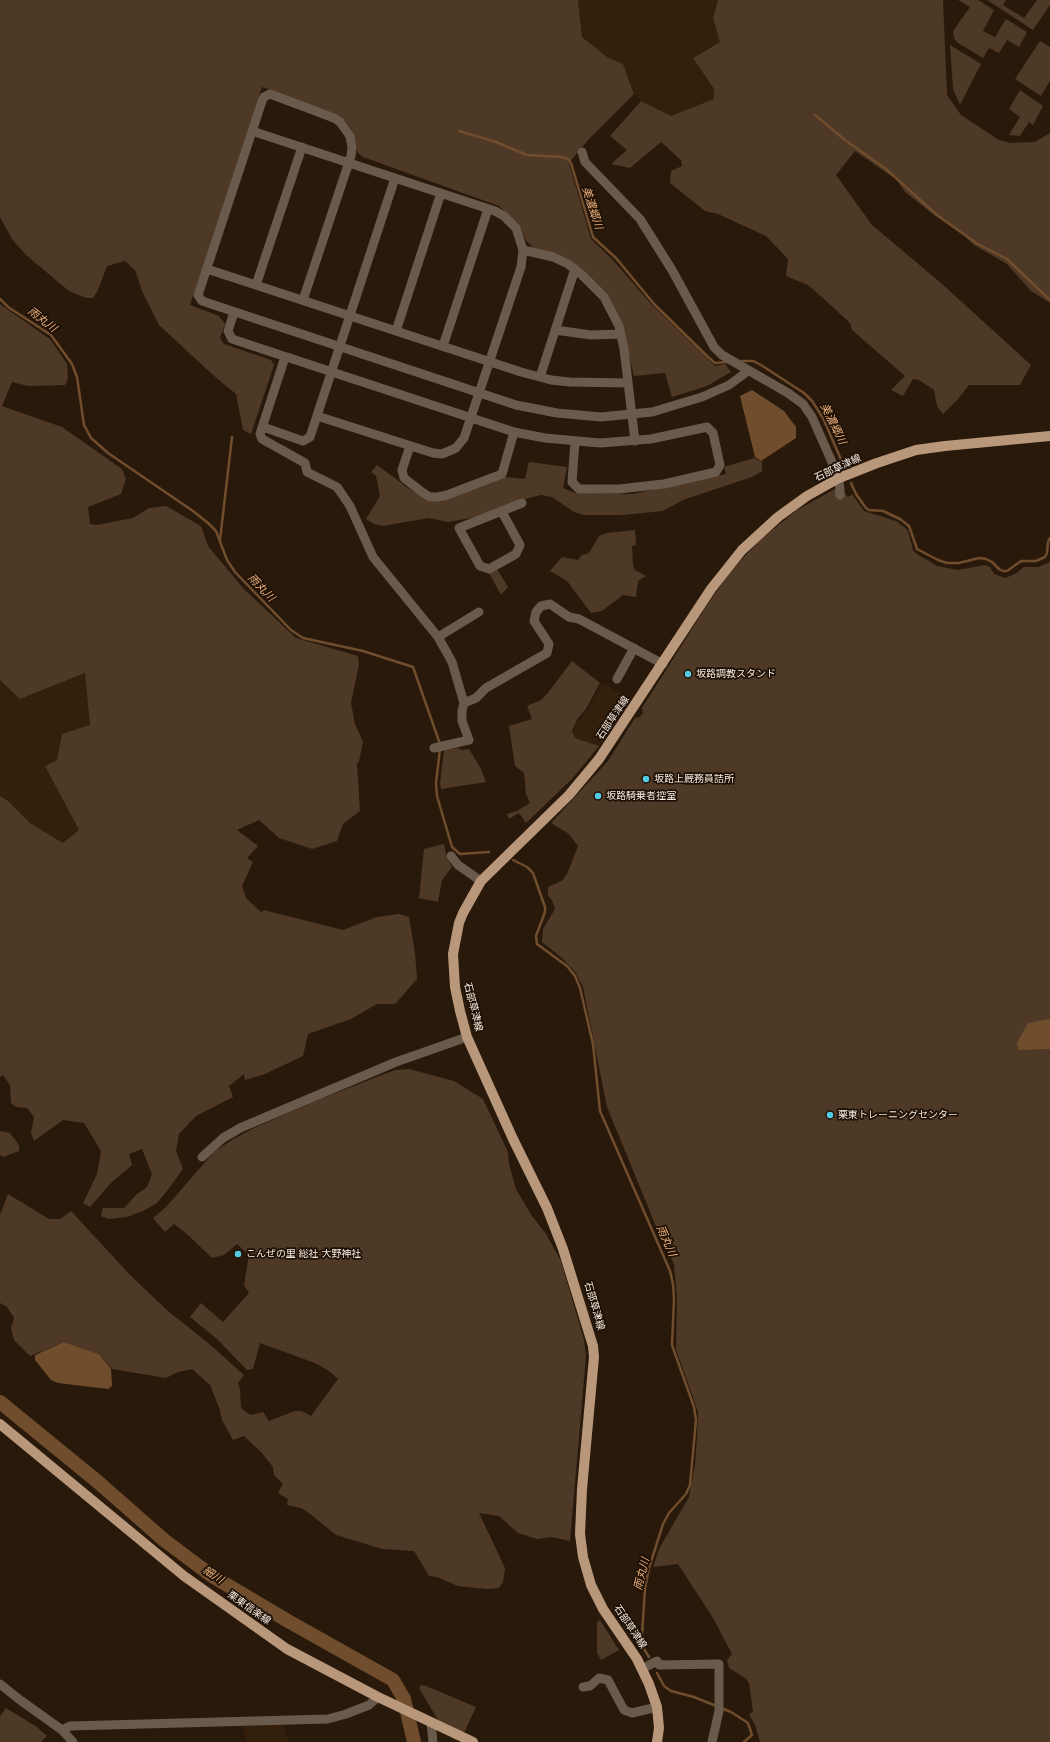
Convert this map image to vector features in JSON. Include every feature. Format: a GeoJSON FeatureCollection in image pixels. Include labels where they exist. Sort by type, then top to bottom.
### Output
{"type":"FeatureCollection","features":[{"type":"Feature","properties":{"kind":"main road","name":"石部草津線"},"geometry":{"type":"LineString","coordinates":[[657,1742],[659,1728],[657,1707],[649,1684],[642,1669],[594,1591],[587,1575],[583,1557],[580,1534],[582,1489],[594,1357],[588,1328],[563,1248],[547,1208],[513,1139],[467,1037],[455,987],[453,954],[459,923],[481,881],[569,795],[599,759],[712,589],[742,550],[778,517],[808,496],[840,478],[877,463],[916,450],[1050,436]]}},
{"type":"Feature","properties":{"kind":"main road","name":"栗東信楽線"},"geometry":{"type":"LineString","coordinates":[[0,1424],[184,1576],[241,1618],[287,1649],[382,1699],[473,1742]]}},
{"type":"Feature","properties":{"kind":"street"},"geometry":{"type":"LineString","coordinates":[[303,300],[352,148],[350,136],[340,122],[334,118],[270,94],[262,100],[198,295],[202,301],[516,405],[557,413],[601,417],[631,415],[675,406],[702,397],[729,385],[748,371]]}},
{"type":"Feature","properties":{"kind":"street"},"geometry":{"type":"LineString","coordinates":[[252,131],[441,193],[504,216],[516,228],[523,250],[521,267],[471,418],[464,438],[460,444],[448,452],[433,454],[317,416]]}},
{"type":"Feature","properties":{"kind":"street"},"geometry":{"type":"LineString","coordinates":[[256,285],[302,147]]}},
{"type":"Feature","properties":{"kind":"street"},"geometry":{"type":"LineString","coordinates":[[582,152],[585,162],[640,219],[672,270],[714,347],[748,371],[788,393],[803,404],[812,417],[840,478],[840,495]]}},
{"type":"Feature","properties":{"kind":"street"},"geometry":{"type":"LineString","coordinates":[[262,427],[303,441],[310,437],[395,178]]}},
{"type":"Feature","properties":{"kind":"street"},"geometry":{"type":"LineString","coordinates":[[396,331],[441,193]]}},
{"type":"Feature","properties":{"kind":"street"},"geometry":{"type":"LineString","coordinates":[[443,346],[488,209]]}},
{"type":"Feature","properties":{"kind":"street"},"geometry":{"type":"LineString","coordinates":[[523,250],[553,257],[575,269],[604,297],[611,309],[621,334],[635,440]]}},
{"type":"Feature","properties":{"kind":"street"},"geometry":{"type":"LineString","coordinates":[[207,269],[540,377],[570,382],[628,383]]}},
{"type":"Feature","properties":{"kind":"street"},"geometry":{"type":"LineString","coordinates":[[540,377],[575,269]]}},
{"type":"Feature","properties":{"kind":"street"},"geometry":{"type":"LineString","coordinates":[[234,312],[228,331],[232,339],[514,432],[575,442],[600,443],[652,439],[707,427],[713,433],[720,465],[716,472],[664,484],[619,489],[579,489],[572,482],[575,442]]}},
{"type":"Feature","properties":{"kind":"street"},"geometry":{"type":"LineString","coordinates":[[555,330],[591,335],[621,334]]}},
{"type":"Feature","properties":{"kind":"street"},"geometry":{"type":"LineString","coordinates":[[285,357],[260,434],[262,439],[305,463],[307,472],[338,487],[350,506],[374,557],[438,637],[452,662],[464,703],[462,721],[470,740],[438,748]]}},
{"type":"Feature","properties":{"kind":"street"},"geometry":{"type":"LineString","coordinates":[[410,446],[402,470],[404,478],[430,497],[438,497],[502,474],[514,432]]}},
{"type":"Feature","properties":{"kind":"street"},"geometry":{"type":"LineString","coordinates":[[502,512],[520,545],[516,554],[489,569],[480,566],[459,528],[522,503]]}},
{"type":"Feature","properties":{"kind":"street"},"geometry":{"type":"LineString","coordinates":[[464,703],[476,698],[486,688],[547,653],[548,644],[534,621],[536,612],[541,606],[550,604],[569,617],[579,619],[663,664]]}},
{"type":"Feature","properties":{"kind":"street"},"geometry":{"type":"LineString","coordinates":[[438,637],[479,612]]}},
{"type":"Feature","properties":{"kind":"street"},"geometry":{"type":"LineString","coordinates":[[617,679],[634,648]]}},
{"type":"Feature","properties":{"kind":"street"},"geometry":{"type":"LineString","coordinates":[[450,856],[458,865],[481,881]]}},
{"type":"Feature","properties":{"kind":"street"},"geometry":{"type":"LineString","coordinates":[[202,1157],[223,1138],[254,1122],[396,1062],[467,1037]]}},
{"type":"Feature","properties":{"kind":"street"},"geometry":{"type":"LineString","coordinates":[[642,1669],[656,1661],[659,1665],[718,1664],[719,1707],[712,1742]]}},
{"type":"Feature","properties":{"kind":"street"},"geometry":{"type":"LineString","coordinates":[[582,1687],[590,1686],[599,1678],[608,1680],[624,1710],[632,1714],[657,1707]]}},
{"type":"Feature","properties":{"kind":"street"},"geometry":{"type":"LineString","coordinates":[[0,1684],[62,1730],[73,1742]]}},
{"type":"Feature","properties":{"kind":"street"},"geometry":{"type":"LineString","coordinates":[[62,1730],[70,1726],[328,1719],[346,1714],[382,1699]]}},
{"type":"Feature","properties":{"kind":"street"},"geometry":{"type":"LineString","coordinates":[[428,1722],[433,1742]]}},
{"type":"Feature","properties":{"kind":"shaded area"},"geometry":{"type":"Polygon","coordinates":[[[0,0],[578,0],[582,37],[607,57],[623,64],[634,94],[588,140],[569,163],[591,239],[612,259],[652,305],[715,366],[725,364],[731,372],[707,386],[672,397],[665,373],[634,376],[628,352],[599,286],[534,249],[525,239],[519,224],[499,206],[363,157],[357,152],[351,129],[345,121],[334,114],[262,87],[190,305],[219,316],[225,324],[220,338],[224,344],[271,360],[274,365],[251,434],[243,430],[236,394],[159,325],[142,291],[135,270],[125,261],[107,266],[98,290],[93,298],[86,298],[69,291],[26,255],[12,239],[0,217],[0,0]]]}},
{"type":"Feature","properties":{"kind":"shaded area"},"geometry":{"type":"Polygon","coordinates":[[[578,0],[718,0],[713,18],[720,42],[693,58],[714,89],[714,99],[671,116],[641,101],[634,94],[623,64],[607,57],[582,37],[578,0]]]}},
{"type":"Feature","properties":{"kind":"shaded area"},"geometry":{"type":"Polygon","coordinates":[[[718,0],[943,0],[947,95],[961,115],[999,140],[1011,143],[1035,142],[1050,133],[1050,303],[1031,291],[1007,264],[974,245],[964,235],[934,215],[905,192],[897,180],[855,151],[836,175],[872,225],[941,283],[1031,365],[1020,385],[969,385],[943,414],[937,406],[934,390],[919,380],[913,379],[903,396],[891,390],[905,376],[852,330],[850,323],[808,285],[786,276],[788,259],[766,236],[718,214],[705,211],[670,183],[671,171],[682,166],[681,160],[661,142],[630,168],[611,164],[627,150],[610,136],[641,101],[671,116],[714,99],[714,89],[693,58],[720,42],[713,18],[718,0]]]}},
{"type":"Feature","properties":{"kind":"shaded area"},"geometry":{"type":"Polygon","coordinates":[[[958,0],[978,0],[994,10],[983,31],[995,37],[1006,19],[1027,32],[1019,47],[1007,40],[999,53],[989,48],[983,58],[958,43],[954,38],[953,31],[970,7],[958,0]]]}},
{"type":"Feature","properties":{"kind":"shaded area"},"geometry":{"type":"Polygon","coordinates":[[[987,0],[1006,0],[1003,5],[1024,18],[1037,0],[1050,0],[1050,5],[1033,30],[987,0]]]}},
{"type":"Feature","properties":{"kind":"shaded area"},"geometry":{"type":"Polygon","coordinates":[[[1040,41],[1050,47],[1050,81],[1041,96],[1015,79],[1040,41]]]}},
{"type":"Feature","properties":{"kind":"shaded area"},"geometry":{"type":"Polygon","coordinates":[[[950,45],[981,64],[960,105],[953,89],[950,45]]]}},
{"type":"Feature","properties":{"kind":"shaded area"},"geometry":{"type":"Polygon","coordinates":[[[1020,90],[1043,106],[1033,125],[1029,122],[1020,136],[1009,135],[1020,117],[1009,109],[1020,90]]]}},
{"type":"Feature","properties":{"kind":"shaded area"},"geometry":{"type":"Polygon","coordinates":[[[0,304],[51,340],[67,364],[68,378],[65,385],[28,386],[12,382],[2,406],[62,427],[122,469],[126,479],[121,494],[88,507],[90,524],[97,525],[133,518],[149,508],[166,506],[201,526],[208,546],[243,588],[296,638],[358,656],[359,664],[351,703],[355,724],[363,742],[357,764],[360,811],[343,824],[337,841],[312,849],[279,838],[259,820],[237,830],[258,846],[247,858],[253,862],[242,886],[246,898],[261,912],[264,910],[343,930],[377,917],[399,914],[409,917],[415,953],[417,979],[395,1004],[377,1004],[351,1019],[308,1034],[303,1056],[265,1074],[245,1080],[244,1074],[229,1086],[233,1097],[196,1116],[179,1134],[176,1151],[183,1169],[157,1203],[145,1210],[127,1217],[109,1219],[101,1216],[103,1208],[124,1208],[137,1194],[147,1187],[152,1174],[142,1149],[129,1154],[132,1165],[111,1183],[90,1207],[83,1203],[97,1174],[101,1151],[84,1123],[63,1120],[34,1141],[31,1133],[34,1117],[27,1108],[16,1107],[11,1103],[10,1085],[3,1075],[0,1077],[0,796],[8,801],[30,823],[63,843],[79,830],[45,766],[57,760],[62,734],[90,725],[85,673],[20,699],[0,680],[0,304]]]}},
{"type":"Feature","properties":{"kind":"shaded area"},"geometry":{"type":"Polygon","coordinates":[[[752,390],[784,411],[796,427],[796,438],[761,461],[755,457],[740,396],[752,390]]]}},
{"type":"Feature","properties":{"kind":"shaded area"},"geometry":{"type":"Polygon","coordinates":[[[754,458],[762,462],[762,471],[752,477],[683,500],[663,511],[623,515],[584,515],[574,512],[552,497],[541,495],[518,501],[476,517],[448,522],[429,518],[382,526],[374,524],[366,519],[380,496],[376,476],[371,472],[377,465],[408,488],[430,500],[450,498],[505,477],[525,479],[529,462],[567,467],[563,488],[575,493],[633,494],[726,474],[724,467],[754,458]]]}},
{"type":"Feature","properties":{"kind":"shaded area","name":"栗東トレーニングセンター"},"geometry":{"type":"Polygon","coordinates":[[[844,484],[845,493],[848,497],[852,494],[864,511],[896,521],[904,527],[908,531],[913,550],[937,566],[958,570],[985,565],[990,567],[994,574],[1005,578],[1015,574],[1024,567],[1038,567],[1050,561],[1050,1742],[760,1742],[755,1725],[749,1714],[753,1712],[749,1683],[745,1678],[729,1668],[727,1660],[732,1654],[713,1618],[678,1564],[653,1567],[660,1547],[689,1497],[695,1465],[697,1437],[698,1412],[676,1349],[677,1299],[674,1264],[662,1241],[607,1107],[583,987],[575,972],[562,958],[542,942],[543,929],[555,909],[552,900],[548,896],[548,887],[563,880],[567,874],[578,846],[569,834],[551,823],[608,761],[635,718],[640,717],[643,713],[642,708],[709,602],[726,578],[743,558],[760,540],[797,510],[844,484]]]}},
{"type":"Feature","properties":{"kind":"shaded area"},"geometry":{"type":"Polygon","coordinates":[[[635,530],[636,545],[632,546],[633,565],[635,570],[646,576],[638,581],[636,597],[623,595],[602,611],[591,613],[567,581],[550,571],[562,557],[578,560],[582,555],[589,553],[599,536],[607,533],[635,530]]]}},
{"type":"Feature","properties":{"kind":"shaded area"},"geometry":{"type":"Polygon","coordinates":[[[497,569],[508,587],[501,595],[489,573],[497,569]]]}},
{"type":"Feature","properties":{"kind":"shaded area"},"geometry":{"type":"Polygon","coordinates":[[[572,661],[600,683],[586,709],[578,718],[572,731],[575,738],[599,746],[572,779],[526,823],[519,813],[509,819],[507,814],[517,811],[530,803],[526,794],[524,773],[515,766],[509,726],[532,719],[527,706],[541,700],[547,694],[572,661]]]}},
{"type":"Feature","properties":{"kind":"shaded area"},"geometry":{"type":"Polygon","coordinates":[[[85,673],[90,725],[62,734],[57,760],[45,766],[79,830],[63,843],[30,823],[8,801],[0,796],[0,680],[20,699],[85,673]]]}},
{"type":"Feature","properties":{"kind":"shaded area"},"geometry":{"type":"Polygon","coordinates":[[[602,683],[630,699],[599,746],[575,738],[573,732],[576,725],[590,706],[602,683]]]}},
{"type":"Feature","properties":{"kind":"shaded area"},"geometry":{"type":"Polygon","coordinates":[[[459,748],[460,750],[469,749],[481,769],[486,782],[441,789],[440,783],[444,750],[459,748]]]}},
{"type":"Feature","properties":{"kind":"shaded area"},"geometry":{"type":"Polygon","coordinates":[[[444,844],[447,858],[452,867],[442,880],[438,902],[419,898],[424,849],[444,844]]]}},
{"type":"Feature","properties":{"kind":"shaded area"},"geometry":{"type":"Polygon","coordinates":[[[1050,1019],[1050,1049],[1018,1050],[1017,1043],[1028,1023],[1050,1019]]]}},
{"type":"Feature","properties":{"kind":"shaded area"},"geometry":{"type":"Polygon","coordinates":[[[409,1069],[454,1081],[483,1099],[508,1152],[509,1164],[516,1189],[532,1216],[546,1234],[561,1261],[584,1340],[586,1356],[570,1541],[552,1537],[537,1539],[518,1533],[499,1516],[479,1513],[505,1568],[503,1582],[499,1588],[486,1589],[458,1586],[437,1577],[429,1576],[414,1551],[382,1549],[336,1535],[301,1508],[287,1505],[288,1499],[278,1493],[283,1484],[274,1475],[273,1467],[261,1452],[244,1436],[233,1440],[222,1420],[220,1410],[210,1385],[192,1369],[178,1372],[166,1378],[112,1369],[99,1354],[64,1342],[30,1356],[14,1340],[11,1329],[14,1318],[7,1307],[0,1303],[0,1215],[8,1194],[49,1219],[60,1219],[71,1211],[132,1277],[169,1312],[207,1342],[244,1375],[238,1383],[240,1389],[241,1407],[243,1410],[251,1415],[263,1412],[269,1421],[295,1411],[302,1411],[311,1416],[338,1379],[329,1371],[315,1363],[260,1343],[253,1369],[247,1370],[217,1339],[190,1317],[201,1303],[223,1322],[249,1293],[244,1285],[249,1255],[237,1244],[224,1255],[212,1258],[174,1224],[165,1232],[153,1218],[166,1207],[214,1152],[232,1140],[254,1128],[318,1100],[395,1070],[409,1069]]]}},
{"type":"Feature","properties":{"kind":"shaded area"},"geometry":{"type":"Polygon","coordinates":[[[0,1131],[10,1133],[19,1145],[19,1151],[3,1157],[0,1155],[0,1131]]]}},
{"type":"Feature","properties":{"kind":"shaded area"},"geometry":{"type":"Polygon","coordinates":[[[64,1342],[99,1354],[111,1369],[112,1386],[108,1389],[58,1383],[51,1380],[35,1360],[35,1355],[64,1342]]]}},
{"type":"Feature","properties":{"kind":"shaded area"},"geometry":{"type":"Polygon","coordinates":[[[600,1620],[619,1650],[601,1660],[597,1653],[597,1622],[600,1620]]]}},
{"type":"Feature","properties":{"kind":"shaded area"},"geometry":{"type":"Polygon","coordinates":[[[421,1685],[476,1707],[464,1733],[438,1720],[419,1688],[421,1685]]]}},
{"type":"Feature","properties":{"kind":"shaded area"},"geometry":{"type":"Polygon","coordinates":[[[6,1708],[37,1727],[47,1736],[41,1742],[0,1742],[0,1716],[6,1708]]]}},
{"type":"Feature","properties":{"kind":"shaded area"},"geometry":{"type":"Polygon","coordinates":[[[281,1724],[284,1726],[288,1742],[246,1742],[243,1725],[281,1724]]]}},
{"type":"Feature","properties":{"kind":"waterway"},"geometry":{"type":"LineString","coordinates":[[815,115],[845,140],[886,169],[937,215],[976,243],[1007,259],[1050,300]]}},
{"type":"Feature","properties":{"kind":"waterway","name":"美濃郷川"},"geometry":{"type":"LineString","coordinates":[[459,131],[496,142],[527,155],[562,157],[568,159],[571,163],[593,237],[616,258],[654,304],[708,357],[715,363],[727,362]]}},
{"type":"Feature","properties":{"kind":"waterway","name":"雨丸川"},"geometry":{"type":"LineString","coordinates":[[0,299],[8,307],[51,335],[72,364],[77,377],[84,425],[91,438],[108,453],[193,511],[208,523],[216,531],[227,560],[235,572],[291,630],[303,638],[363,651],[413,667],[440,744]]}},
{"type":"Feature","properties":{"kind":"waterway","name":"美濃郷川"},"geometry":{"type":"LineString","coordinates":[[742,361],[753,361],[761,365],[804,393],[812,401],[823,418],[843,464]]}},
{"type":"Feature","properties":{"kind":"waterway"},"geometry":{"type":"LineString","coordinates":[[220,540],[232,437]]}},
{"type":"Feature","properties":{"kind":"waterway","name":"美濃郷川"},"geometry":{"type":"LineString","coordinates":[[851,483],[856,494],[866,508],[869,510],[883,511],[900,519],[909,526],[917,549],[947,563],[959,563],[979,558],[986,559],[992,562],[999,569],[1007,571],[1021,561],[1036,561],[1045,557],[1050,538]]}},
{"type":"Feature","properties":{"kind":"waterway","name":"雨丸川"},"geometry":{"type":"LineString","coordinates":[[440,749],[436,783],[437,796],[452,847],[460,854],[489,852]]}},
{"type":"Feature","properties":{"kind":"waterway","name":"雨丸川"},"geometry":{"type":"LineString","coordinates":[[513,860],[527,867],[533,873],[545,907],[545,912],[536,936],[537,944],[567,966],[575,976],[580,988],[593,1044],[600,1111],[670,1271],[674,1299],[672,1345],[694,1407],[696,1420],[690,1485],[686,1494],[669,1513],[663,1524],[649,1568],[645,1588],[642,1635],[644,1649],[649,1657]]}},
{"type":"Feature","properties":{"kind":"waterway","name":"細川"},"geometry":{"type":"LineString","coordinates":[[0,1402],[98,1482],[164,1540],[212,1576],[393,1680],[404,1699],[414,1742]]}},
{"type":"Feature","properties":{"kind":"waterway","name":"雨丸川"},"geometry":{"type":"LineString","coordinates":[[657,1673],[664,1686],[671,1691],[694,1697],[731,1712],[748,1723],[752,1735],[744,1742]]}},
{"type":"Feature","properties":{"kind":"place","name":"坂路調教スタンド"},"geometry":{"type":"Point","coordinates":[688,674]}},
{"type":"Feature","properties":{"kind":"place","name":"坂路上厩務員詰所"},"geometry":{"type":"Point","coordinates":[646,779]}},
{"type":"Feature","properties":{"kind":"place","name":"坂路騎乗者控室"},"geometry":{"type":"Point","coordinates":[598,796]}},
{"type":"Feature","properties":{"kind":"place","name":"栗東トレーニングセンター"},"geometry":{"type":"Point","coordinates":[830,1115]}},
{"type":"Feature","properties":{"kind":"place","name":"こんぜの里 総社 大野神社"},"geometry":{"type":"Point","coordinates":[238,1254]}}]}
